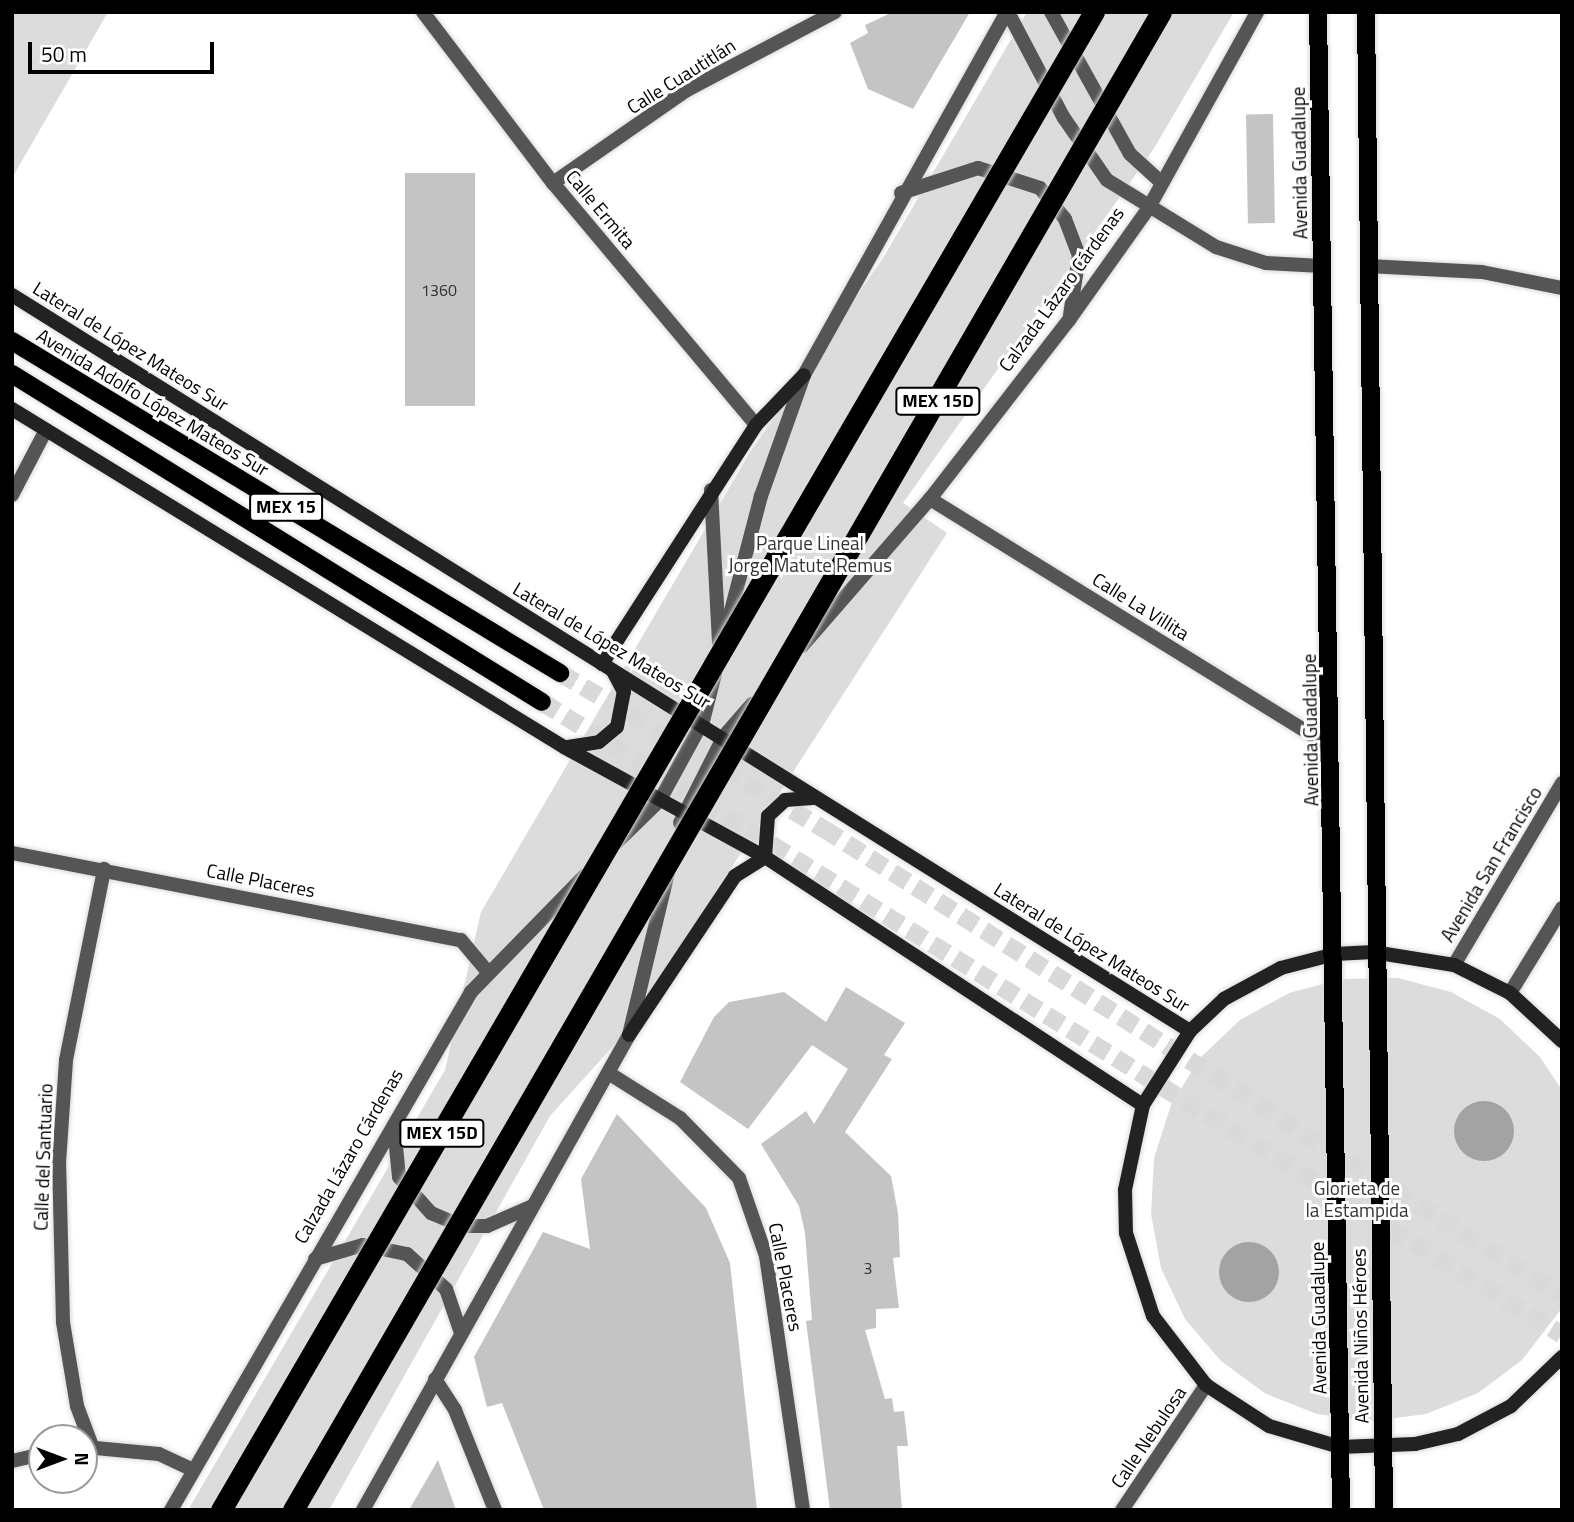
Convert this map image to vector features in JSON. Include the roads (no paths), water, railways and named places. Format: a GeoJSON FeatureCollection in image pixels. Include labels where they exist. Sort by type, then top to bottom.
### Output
{"type":"FeatureCollection","features":[{"type":"Feature","properties":{"kind":"highway","name":"MEX 15D"},"geometry":{"type":"LineString","coordinates":[[221,1510],[1094,12]]}},
{"type":"Feature","properties":{"kind":"highway","name":"MEX 15D"},"geometry":{"type":"LineString","coordinates":[[293,1510],[1161,12]]}},
{"type":"Feature","properties":{"kind":"main road","name":"Avenida Guadalupe"},"geometry":{"type":"LineString","coordinates":[[1318,12],[1335,954],[1340,1447]]}},
{"type":"Feature","properties":{"kind":"main road"},"geometry":{"type":"LineString","coordinates":[[1366,12],[1373,952]]}},
{"type":"Feature","properties":{"kind":"main road","name":"Lateral de López Mateos Sur"},"geometry":{"type":"LineString","coordinates":[[12,295],[607,667],[703,722],[820,799],[1190,1031]]}},
{"type":"Feature","properties":{"kind":"main road","name":"Avenida Adolfo López Mateos Sur"},"geometry":{"type":"LineString","coordinates":[[12,341],[560,673]]}},
{"type":"Feature","properties":{"kind":"main road","name":"MEX 15"},"geometry":{"type":"LineString","coordinates":[[12,374],[542,702]]}},
{"type":"Feature","properties":{"kind":"main road"},"geometry":{"type":"LineString","coordinates":[[564,747],[588,747],[617,727],[624,692],[607,667],[711,490],[756,425],[804,375]]}},
{"type":"Feature","properties":{"kind":"main road"},"geometry":{"type":"LineString","coordinates":[[12,409],[564,747],[765,858],[1143,1105]]}},
{"type":"Feature","properties":{"kind":"main road"},"geometry":{"type":"LineString","coordinates":[[765,858],[764,827],[775,807],[797,796],[820,799]]}},
{"type":"Feature","properties":{"kind":"main road"},"geometry":{"type":"LineString","coordinates":[[629,1035],[735,876],[765,858]]}},
{"type":"Feature","properties":{"kind":"main road"},"geometry":{"type":"LineString","coordinates":[[1560,1365],[1511,1406],[1458,1434],[1383,1447],[1340,1447],[1269,1426],[1206,1385],[1153,1316],[1126,1233],[1130,1147],[1143,1105],[1190,1031],[1224,999],[1281,968],[1335,954],[1373,952],[1454,965],[1510,993],[1562,1041]]}},
{"type":"Feature","properties":{"kind":"main road","name":"Avenida Niños Héroes"},"geometry":{"type":"LineString","coordinates":[[1373,952],[1384,1510]]}},
{"type":"Feature","properties":{"kind":"main road","name":"Avenida Niños Héroes"},"geometry":{"type":"LineString","coordinates":[[1340,1447],[1341,1510]]}},
{"type":"Feature","properties":{"kind":"street","name":"Calle Ermita"},"geometry":{"type":"LineString","coordinates":[[423,12],[553,183],[756,425]]}},
{"type":"Feature","properties":{"kind":"street","name":"Calle Cuautitlán"},"geometry":{"type":"LineString","coordinates":[[553,183],[687,90],[835,12]]}},
{"type":"Feature","properties":{"kind":"street","name":"Calzada Lázaro Cárdenas"},"geometry":{"type":"LineString","coordinates":[[171,1510],[394,1121],[487,971],[660,800],[703,722],[761,496],[804,375],[901,193],[1007,12]]}},
{"type":"Feature","properties":{"kind":"street"},"geometry":{"type":"LineString","coordinates":[[1007,12],[1064,118],[1107,180],[1148,209],[1246,258],[1322,266]]}},
{"type":"Feature","properties":{"kind":"street"},"geometry":{"type":"LineString","coordinates":[[1051,12],[1130,154],[1162,183]]}},
{"type":"Feature","properties":{"kind":"street","name":"Calzada Lázaro Cárdenas"},"geometry":{"type":"LineString","coordinates":[[363,1510],[532,1206],[610,1074],[629,1035],[682,813],[724,736],[930,499],[1069,320],[1148,209],[1257,12]]}},
{"type":"Feature","properties":{"kind":"street"},"geometry":{"type":"LineString","coordinates":[[901,193],[978,168],[1040,188],[1065,219],[1079,255],[1069,320]]}},
{"type":"Feature","properties":{"kind":"street"},"geometry":{"type":"LineString","coordinates":[[1368,266],[1482,272],[1562,288]]}},
{"type":"Feature","properties":{"kind":"street"},"geometry":{"type":"LineString","coordinates":[[12,495],[47,430]]}},
{"type":"Feature","properties":{"kind":"street"},"geometry":{"type":"LineString","coordinates":[[711,490],[719,656]]}},
{"type":"Feature","properties":{"kind":"street","name":"Calle La Villita"},"geometry":{"type":"LineString","coordinates":[[930,499],[1331,747]]}},
{"type":"Feature","properties":{"kind":"street","name":"Avenida San Francisco"},"geometry":{"type":"LineString","coordinates":[[1454,965],[1562,783]]}},
{"type":"Feature","properties":{"kind":"street","name":"Calle Placeres"},"geometry":{"type":"LineString","coordinates":[[12,853],[461,940],[487,971]]}},
{"type":"Feature","properties":{"kind":"street","name":"Calle del Santuario"},"geometry":{"type":"LineString","coordinates":[[83,1424],[64,1334],[59,1163],[66,1060],[104,869]]}},
{"type":"Feature","properties":{"kind":"street"},"geometry":{"type":"LineString","coordinates":[[1510,993],[1562,908]]}},
{"type":"Feature","properties":{"kind":"street","name":"Calle Placeres"},"geometry":{"type":"LineString","coordinates":[[610,1074],[681,1118],[738,1178],[766,1256],[803,1510]]}},
{"type":"Feature","properties":{"kind":"street"},"geometry":{"type":"LineString","coordinates":[[394,1121],[399,1177],[431,1213],[461,1226],[486,1226],[532,1206]]}},
{"type":"Feature","properties":{"kind":"street"},"geometry":{"type":"LineString","coordinates":[[315,1259],[363,1245],[407,1254],[446,1289],[461,1333]]}},
{"type":"Feature","properties":{"kind":"street"},"geometry":{"type":"LineString","coordinates":[[435,1379],[455,1410],[495,1510]]}},
{"type":"Feature","properties":{"kind":"street","name":"Calle Nebulosa"},"geometry":{"type":"LineString","coordinates":[[1122,1510],[1206,1385]]}},
{"type":"Feature","properties":{"kind":"street"},"geometry":{"type":"LineString","coordinates":[[98,1448],[159,1454],[194,1470]]}},
{"type":"Feature","properties":{"kind":"tunnel"},"geometry":{"type":"LineString","coordinates":[[560,673],[824,829],[1562,1296]]}},
{"type":"Feature","properties":{"kind":"tunnel"},"geometry":{"type":"LineString","coordinates":[[542,702],[1562,1335]]}},
{"type":"Feature","properties":{"kind":"park label","name":"Parque Lineal Jorge Matute Remus"},"geometry":{"type":"Point","coordinates":[810,554]}},
{"type":"Feature","properties":{"kind":"park label","name":"Glorieta de la Estampida"},"geometry":{"type":"Point","coordinates":[1357,1199]}}]}
